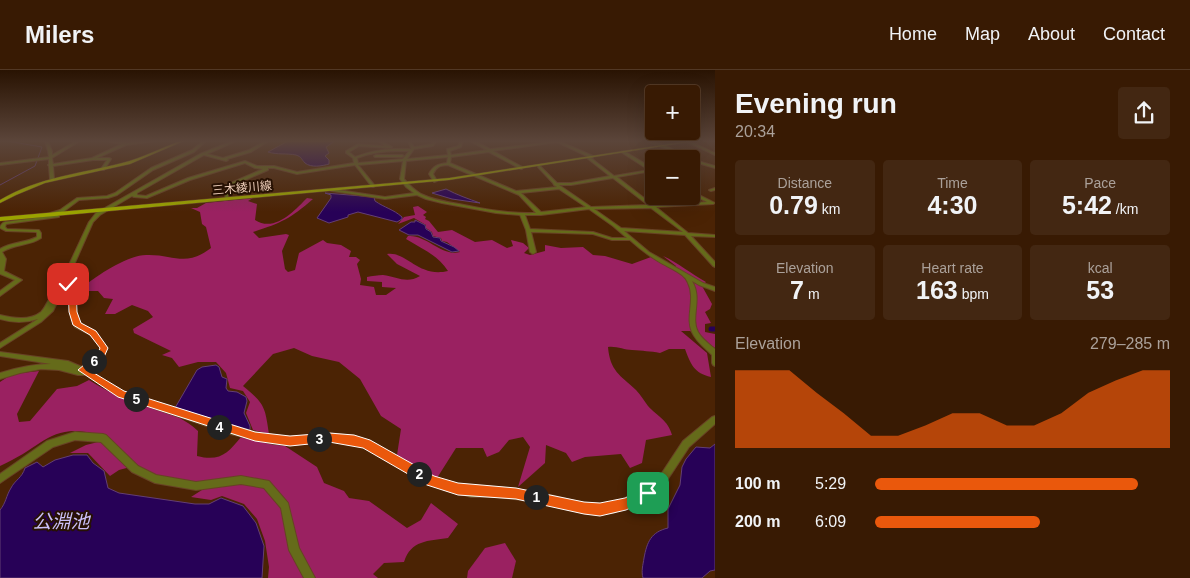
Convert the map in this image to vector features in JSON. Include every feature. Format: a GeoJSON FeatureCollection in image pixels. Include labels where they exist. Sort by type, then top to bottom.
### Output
{"type":"FeatureCollection","features":[{"type":"Feature","properties":{"kind":"main road"},"geometry":{"type":"LineString","coordinates":[[0,202],[26,188],[52,179],[119,165]]}},
{"type":"Feature","properties":{"kind":"main road","name":"三木綾川線"},"geometry":{"type":"LineString","coordinates":[[0,219],[405,184],[476,176],[546,165]]}},
{"type":"Feature","properties":{"kind":"street"},"geometry":{"type":"LineString","coordinates":[[50,165],[52,179]]}},
{"type":"Feature","properties":{"kind":"street"},"geometry":{"type":"LineString","coordinates":[[103,169],[106,165]]}},
{"type":"Feature","properties":{"kind":"street"},"geometry":{"type":"LineString","coordinates":[[39,216],[61,211],[78,199],[108,197],[116,194],[152,169],[162,165]]}},
{"type":"Feature","properties":{"kind":"street"},"geometry":{"type":"LineString","coordinates":[[0,346],[51,310],[92,222],[104,210],[185,165]]}},
{"type":"Feature","properties":{"kind":"street"},"geometry":{"type":"LineString","coordinates":[[141,189],[134,196],[146,197],[189,179],[236,165]]}},
{"type":"Feature","properties":{"kind":"street"},"geometry":{"type":"LineString","coordinates":[[226,199],[227,186],[267,170],[251,165]]}},
{"type":"Feature","properties":{"kind":"street"},"geometry":{"type":"LineString","coordinates":[[256,167],[274,167],[297,173],[351,165]]}},
{"type":"Feature","properties":{"kind":"street"},"geometry":{"type":"LineString","coordinates":[[357,165],[373,186]]}},
{"type":"Feature","properties":{"kind":"street"},"geometry":{"type":"LineString","coordinates":[[404,165],[402,174],[405,184],[417,194],[442,203],[493,213],[522,214],[589,208],[714,204]]}},
{"type":"Feature","properties":{"kind":"street"},"geometry":{"type":"LineString","coordinates":[[435,181],[431,174],[432,171],[442,165]]}},
{"type":"Feature","properties":{"kind":"street"},"geometry":{"type":"LineString","coordinates":[[451,165],[515,192],[522,196],[539,213]]}},
{"type":"Feature","properties":{"kind":"street"},"geometry":{"type":"LineString","coordinates":[[515,165],[521,168]]}},
{"type":"Feature","properties":{"kind":"street"},"geometry":{"type":"LineString","coordinates":[[600,165],[687,234],[715,265]]}},
{"type":"Feature","properties":{"kind":"street"},"geometry":{"type":"LineString","coordinates":[[539,166],[555,184],[620,229],[647,253],[715,289]]}},
{"type":"Feature","properties":{"kind":"street"},"geometry":{"type":"LineString","coordinates":[[555,184],[571,184],[645,172]]}},
{"type":"Feature","properties":{"kind":"street"},"geometry":{"type":"LineString","coordinates":[[515,192],[560,188]]}},
{"type":"Feature","properties":{"kind":"street"},"geometry":{"type":"LineString","coordinates":[[332,190],[385,198],[417,194]]}},
{"type":"Feature","properties":{"kind":"street"},"geometry":{"type":"LineString","coordinates":[[700,197],[714,204]]}},
{"type":"Feature","properties":{"kind":"street"},"geometry":{"type":"LineString","coordinates":[[0,294],[19,280],[1,272],[3,259],[0,252],[6,246],[22,244],[39,238],[40,233],[37,231],[6,230],[2,227],[5,223],[59,216],[61,214]]}},
{"type":"Feature","properties":{"kind":"street"},"geometry":{"type":"LineString","coordinates":[[522,214],[533,252]]}},
{"type":"Feature","properties":{"kind":"street"},"geometry":{"type":"LineString","coordinates":[[620,229],[715,236]]}},
{"type":"Feature","properties":{"kind":"street"},"geometry":{"type":"LineString","coordinates":[[528,230],[593,233],[612,239],[632,239]]}},
{"type":"Feature","properties":{"kind":"street"},"geometry":{"type":"LineString","coordinates":[[684,274],[693,288],[696,301],[693,325],[695,331],[702,342],[715,354],[715,363]]}},
{"type":"Feature","properties":{"kind":"street"},"geometry":{"type":"LineString","coordinates":[[0,317],[26,319],[42,314],[60,284],[62,284]]}},
{"type":"Feature","properties":{"kind":"street"},"geometry":{"type":"LineString","coordinates":[[0,376],[21,370],[50,366],[78,374],[85,371],[101,355],[104,348],[93,333],[77,325],[73,312],[72,286],[62,284]]}},
{"type":"Feature","properties":{"kind":"street"},"geometry":{"type":"LineString","coordinates":[[0,354],[60,362],[85,371],[121,394],[230,430],[274,440],[290,441],[329,437],[354,440],[366,444],[431,481],[444,486],[471,492],[523,494],[584,508],[600,509],[626,504],[654,489],[686,444],[715,419]]}},
{"type":"Feature","properties":{"kind":"street"},"geometry":{"type":"LineString","coordinates":[[0,479],[50,444],[75,436],[103,438],[135,469],[155,479],[196,486],[241,480],[266,484],[285,506],[294,550],[310,578]]}},
{"type":"Feature","properties":{"kind":"shaded area"},"geometry":{"type":"Polygon","coordinates":[[[253,198],[248,201],[257,204],[255,220],[270,224],[291,214],[307,198],[313,199],[285,220],[253,232],[259,238],[289,235],[282,251],[285,269],[288,272],[295,270],[299,253],[323,240],[327,243],[341,245],[351,251],[349,257],[356,257],[360,260],[357,264],[361,279],[360,285],[374,287],[376,295],[386,295],[396,288],[382,287],[382,282],[367,281],[367,277],[383,275],[411,280],[420,276],[397,264],[387,254],[401,256],[429,271],[448,271],[435,256],[406,239],[408,236],[421,238],[440,249],[453,253],[460,252],[447,242],[442,241],[441,238],[433,236],[432,232],[426,228],[426,225],[414,218],[398,224],[404,217],[415,215],[413,207],[418,206],[427,212],[423,215],[426,217],[425,219],[438,232],[452,230],[475,242],[492,240],[507,248],[513,246],[511,240],[523,243],[529,248],[524,253],[530,255],[545,251],[545,245],[561,248],[583,247],[593,255],[605,256],[632,264],[651,257],[675,270],[676,266],[663,256],[706,282],[702,286],[712,304],[710,309],[705,312],[711,323],[705,324],[705,332],[715,334],[715,348],[690,331],[681,331],[707,353],[711,377],[694,368],[685,349],[669,349],[660,353],[608,347],[611,362],[617,372],[665,422],[672,435],[646,440],[642,463],[630,468],[621,454],[585,457],[572,462],[566,453],[546,445],[545,463],[518,487],[530,447],[523,437],[509,440],[499,452],[487,457],[483,448],[456,448],[437,478],[397,455],[401,429],[381,416],[360,379],[339,362],[312,356],[294,348],[273,354],[243,386],[256,397],[263,407],[269,434],[253,430],[246,413],[250,402],[243,391],[230,388],[226,373],[216,362],[198,362],[179,367],[172,358],[162,355],[171,351],[134,333],[133,329],[153,317],[148,311],[132,305],[115,314],[105,314],[113,299],[104,298],[98,291],[88,291],[88,283],[115,265],[139,256],[156,255],[186,259],[202,254],[211,248],[206,227],[202,224],[200,212],[191,208],[197,208],[206,203],[253,198]]]}},
{"type":"Feature","properties":{"kind":"shaded area"},"geometry":{"type":"Polygon","coordinates":[[[39,371],[17,414],[19,422],[30,421],[57,389],[77,386],[89,380],[110,392],[168,413],[189,424],[198,431],[197,456],[212,458],[223,455],[241,437],[285,446],[317,467],[324,483],[344,491],[349,498],[369,501],[407,528],[421,520],[431,503],[458,524],[448,538],[427,541],[411,549],[404,562],[384,563],[373,574],[378,578],[268,578],[269,567],[265,541],[257,519],[244,504],[222,496],[211,500],[191,497],[205,488],[202,481],[166,479],[134,466],[119,470],[110,476],[88,453],[70,453],[86,445],[110,439],[91,433],[75,431],[62,433],[51,437],[0,466],[0,382],[12,374],[39,371]]]}},
{"type":"Feature","properties":{"kind":"shaded area"},"geometry":{"type":"Polygon","coordinates":[[[505,543],[516,561],[512,578],[467,578],[468,571],[485,548],[505,543]]]}},
{"type":"Feature","properties":{"kind":"water"},"geometry":{"type":"Polygon","coordinates":[[[308,165],[326,165],[320,166],[308,165]]]}},
{"type":"Feature","properties":{"kind":"water"},"geometry":{"type":"Polygon","coordinates":[[[446,189],[480,203],[452,199],[432,193],[446,189]]]}},
{"type":"Feature","properties":{"kind":"water"},"geometry":{"type":"Polygon","coordinates":[[[325,193],[374,197],[375,201],[395,212],[402,219],[397,222],[358,212],[329,223],[317,218],[331,198],[331,195],[325,193]]]}},
{"type":"Feature","properties":{"kind":"water"},"geometry":{"type":"Polygon","coordinates":[[[415,220],[425,225],[433,237],[440,238],[441,241],[459,251],[452,252],[418,235],[409,235],[399,230],[411,222],[415,222],[415,220]]]}},
{"type":"Feature","properties":{"kind":"water"},"geometry":{"type":"Polygon","coordinates":[[[216,365],[219,367],[222,377],[227,379],[226,388],[228,391],[237,392],[246,397],[244,413],[250,430],[175,408],[197,370],[202,367],[216,365]]]}},
{"type":"Feature","properties":{"kind":"water"},"geometry":{"type":"Polygon","coordinates":[[[715,444],[715,570],[710,571],[702,578],[643,578],[642,568],[647,547],[654,535],[668,528],[668,509],[680,485],[682,467],[686,459],[696,447],[710,448],[715,444]]]}},
{"type":"Feature","properties":{"kind":"water","name":"公淵池"},"geometry":{"type":"Polygon","coordinates":[[[73,455],[87,455],[93,463],[104,471],[108,488],[119,493],[195,504],[209,504],[221,498],[243,506],[256,523],[264,546],[262,578],[0,578],[0,510],[9,491],[25,468],[37,462],[43,467],[55,460],[73,455]]]}},
{"type":"Feature","properties":{"kind":"waterway"},"geometry":{"type":"LineString","coordinates":[[0,185],[35,165]]}},
{"type":"Feature","properties":{"kind":"route"},"geometry":{"type":"LineString","coordinates":[[68,284],[72,286],[73,312],[77,325],[93,333],[104,348],[101,355],[83,370],[121,394],[255,437],[290,441],[329,437],[354,440],[378,450],[431,481],[471,492],[516,494],[553,500],[584,508],[600,509],[626,504],[648,493]]}}]}
